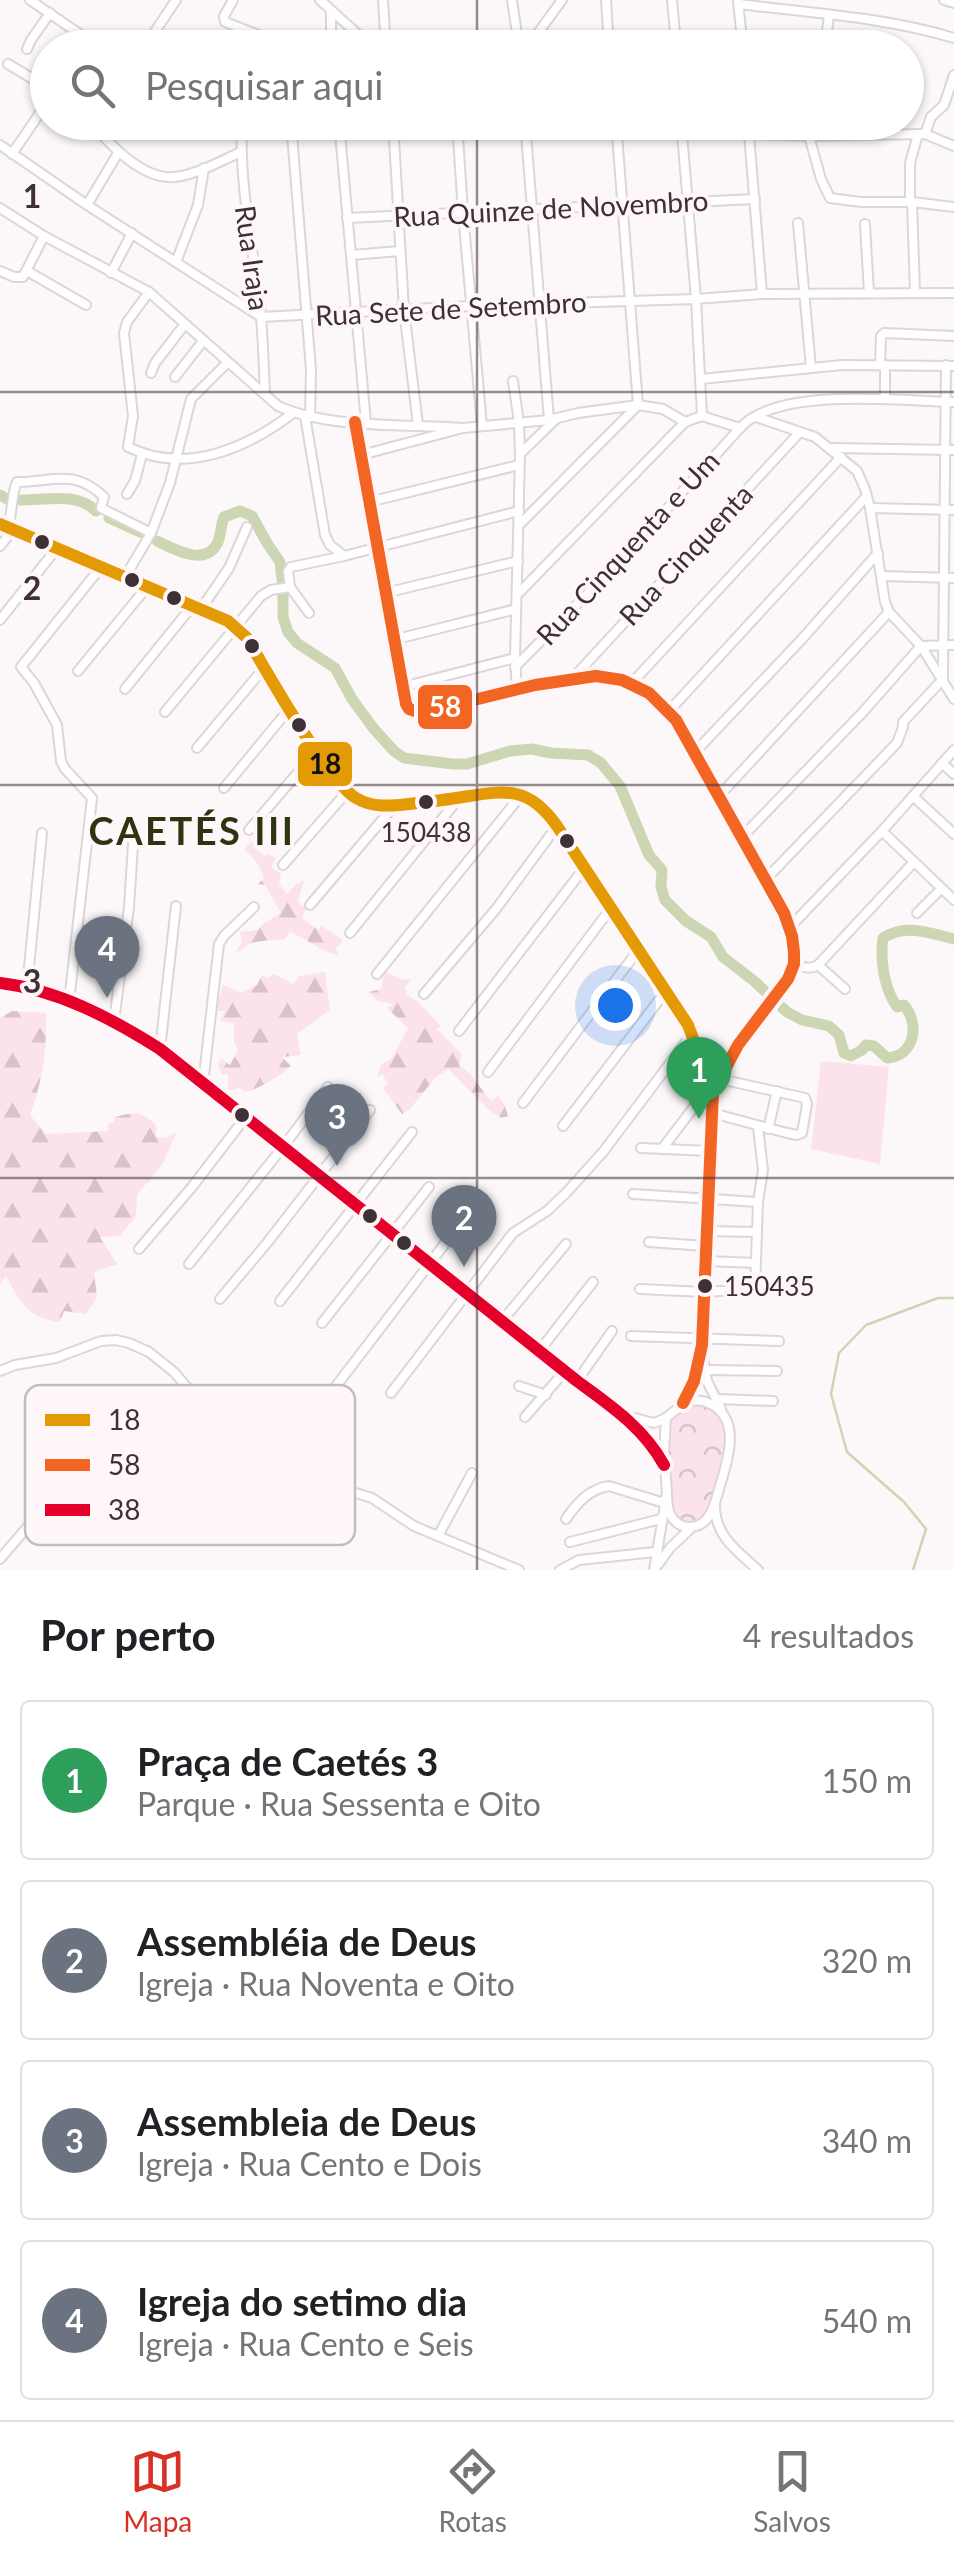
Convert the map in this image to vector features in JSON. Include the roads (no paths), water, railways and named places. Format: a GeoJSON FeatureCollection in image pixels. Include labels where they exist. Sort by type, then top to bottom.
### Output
{"type":"FeatureCollection","features":[{"type":"Feature","properties":{"kind":"street"},"geometry":{"type":"LineString","coordinates":[[30,0],[74,30]]}},
{"type":"Feature","properties":{"kind":"street"},"geometry":{"type":"LineString","coordinates":[[156,30],[176,0]]}},
{"type":"Feature","properties":{"kind":"street"},"geometry":{"type":"LineString","coordinates":[[233,0],[224,22],[246,30]]}},
{"type":"Feature","properties":{"kind":"street"},"geometry":{"type":"LineString","coordinates":[[320,0],[353,30]]}},
{"type":"Feature","properties":{"kind":"street"},"geometry":{"type":"LineString","coordinates":[[383,0],[385,30]]}},
{"type":"Feature","properties":{"kind":"street"},"geometry":{"type":"LineString","coordinates":[[512,0],[516,30]]}},
{"type":"Feature","properties":{"kind":"street"},"geometry":{"type":"LineString","coordinates":[[540,30],[562,0]]}},
{"type":"Feature","properties":{"kind":"street"},"geometry":{"type":"LineString","coordinates":[[606,0],[608,30]]}},
{"type":"Feature","properties":{"kind":"street"},"geometry":{"type":"LineString","coordinates":[[672,0],[675,30]]}},
{"type":"Feature","properties":{"kind":"street"},"geometry":{"type":"LineString","coordinates":[[944,0],[954,3]]}},
{"type":"Feature","properties":{"kind":"street"},"geometry":{"type":"LineString","coordinates":[[741,30],[738,2],[922,28],[954,38]]}},
{"type":"Feature","properties":{"kind":"street"},"geometry":{"type":"LineString","coordinates":[[330,10],[331,30]]}},
{"type":"Feature","properties":{"kind":"street"},"geometry":{"type":"LineString","coordinates":[[37,30],[50,14]]}},
{"type":"Feature","properties":{"kind":"street"},"geometry":{"type":"LineString","coordinates":[[827,30],[829,15]]}},
{"type":"Feature","properties":{"kind":"street"},"geometry":{"type":"LineString","coordinates":[[27,49],[30,43]]}},
{"type":"Feature","properties":{"kind":"street"},"geometry":{"type":"LineString","coordinates":[[8,64],[30,77]]}},
{"type":"Feature","properties":{"kind":"street"},"geometry":{"type":"LineString","coordinates":[[924,129],[944,105],[953,79]]}},
{"type":"Feature","properties":{"kind":"street"},"geometry":{"type":"LineString","coordinates":[[12,154],[30,127]]}},
{"type":"Feature","properties":{"kind":"street"},"geometry":{"type":"LineString","coordinates":[[924,135],[954,146]]}},
{"type":"Feature","properties":{"kind":"street"},"geometry":{"type":"LineString","coordinates":[[107,140],[118,153],[160,176],[177,177],[241,152]]}},
{"type":"Feature","properties":{"kind":"street","name":"Rua Iraja"},"geometry":{"type":"LineString","coordinates":[[241,140],[244,196],[261,317],[265,394]]}},
{"type":"Feature","properties":{"kind":"street"},"geometry":{"type":"LineString","coordinates":[[292,140],[311,370],[307,416],[324,535],[344,556]]}},
{"type":"Feature","properties":{"kind":"street"},"geometry":{"type":"LineString","coordinates":[[341,140],[366,424]]}},
{"type":"Feature","properties":{"kind":"street"},"geometry":{"type":"LineString","coordinates":[[394,140],[404,310],[418,425]]}},
{"type":"Feature","properties":{"kind":"street"},"geometry":{"type":"LineString","coordinates":[[458,140],[482,426]]}},
{"type":"Feature","properties":{"kind":"street"},"geometry":{"type":"LineString","coordinates":[[368,502],[519,460],[553,420],[526,140]]}},
{"type":"Feature","properties":{"kind":"street"},"geometry":{"type":"LineString","coordinates":[[519,525],[638,405],[617,140]]}},
{"type":"Feature","properties":{"kind":"street"},"geometry":{"type":"LineString","coordinates":[[683,140],[702,416]]}},
{"type":"Feature","properties":{"kind":"street"},"geometry":{"type":"LineString","coordinates":[[750,140],[762,294]]}},
{"type":"Feature","properties":{"kind":"street"},"geometry":{"type":"LineString","coordinates":[[810,140],[830,198],[954,207]]}},
{"type":"Feature","properties":{"kind":"street"},"geometry":{"type":"LineString","coordinates":[[915,292],[910,164],[919,140]]}},
{"type":"Feature","properties":{"kind":"street"},"geometry":{"type":"LineString","coordinates":[[0,144],[261,317]]}},
{"type":"Feature","properties":{"kind":"street"},"geometry":{"type":"LineString","coordinates":[[87,205],[118,153]]}},
{"type":"Feature","properties":{"kind":"street"},"geometry":{"type":"LineString","coordinates":[[176,262],[198,205],[204,168]]}},
{"type":"Feature","properties":{"kind":"street","name":"Rua Quinze de Novembro"},"geometry":{"type":"LineString","coordinates":[[348,218],[755,200]]}},
{"type":"Feature","properties":{"kind":"street"},"geometry":{"type":"LineString","coordinates":[[0,226],[4,211],[149,292],[278,406],[293,413],[366,424],[463,428]]}},
{"type":"Feature","properties":{"kind":"street"},"geometry":{"type":"LineString","coordinates":[[798,223],[810,368]]}},
{"type":"Feature","properties":{"kind":"street"},"geometry":{"type":"LineString","coordinates":[[864,224],[869,293]]}},
{"type":"Feature","properties":{"kind":"street"},"geometry":{"type":"LineString","coordinates":[[110,273],[132,233]]}},
{"type":"Feature","properties":{"kind":"street"},"geometry":{"type":"LineString","coordinates":[[0,271],[20,278],[44,236]]}},
{"type":"Feature","properties":{"kind":"street"},"geometry":{"type":"LineString","coordinates":[[351,255],[400,251]]}},
{"type":"Feature","properties":{"kind":"street"},"geometry":{"type":"LineString","coordinates":[[27,271],[86,305]]}},
{"type":"Feature","properties":{"kind":"street"},"geometry":{"type":"LineString","coordinates":[[149,292],[124,333],[133,416],[127,445],[142,454],[176,458],[221,454],[293,413]]}},
{"type":"Feature","properties":{"kind":"street","name":"Rua Sete de Setembro"},"geometry":{"type":"LineString","coordinates":[[261,317],[762,294],[954,292]]}},
{"type":"Feature","properties":{"kind":"street"},"geometry":{"type":"LineString","coordinates":[[152,373],[154,363],[185,324]]}},
{"type":"Feature","properties":{"kind":"street"},"geometry":{"type":"LineString","coordinates":[[885,399],[881,336],[884,333],[954,336]]}},
{"type":"Feature","properties":{"kind":"street"},"geometry":{"type":"LineString","coordinates":[[175,377],[203,342]]}},
{"type":"Feature","properties":{"kind":"street"},"geometry":{"type":"LineString","coordinates":[[124,577],[151,533],[170,483],[191,399],[228,362]]}},
{"type":"Feature","properties":{"kind":"street"},"geometry":{"type":"LineString","coordinates":[[700,379],[810,368],[950,366],[949,578],[942,680],[902,722],[897,743],[766,879]]}},
{"type":"Feature","properties":{"kind":"street"},"geometry":{"type":"LineString","coordinates":[[513,381],[519,423],[516,689]]}},
{"type":"Feature","properties":{"kind":"street","name":"Rua Cinquenta e Um"},"geometry":{"type":"LineString","coordinates":[[515,662],[614,567],[744,422],[802,402],[950,402]]}},
{"type":"Feature","properties":{"kind":"street"},"geometry":{"type":"LineString","coordinates":[[361,456],[463,428],[553,420],[638,405],[663,409],[685,422]]}},
{"type":"Feature","properties":{"kind":"street"},"geometry":{"type":"LineString","coordinates":[[517,595],[685,422],[702,416],[740,428]]}},
{"type":"Feature","properties":{"kind":"street"},"geometry":{"type":"LineString","coordinates":[[756,417],[815,436],[857,471],[870,508],[889,612],[920,646],[954,699]]}},
{"type":"Feature","properties":{"kind":"street"},"geometry":{"type":"LineString","coordinates":[[355,422],[393,640],[410,710],[421,712],[516,689],[596,676],[632,684],[649,693],[669,710],[695,752],[790,927],[794,964],[781,991],[738,1045],[715,1086],[662,1149]]}},
{"type":"Feature","properties":{"kind":"street","name":"Rua Cinquenta"},"geometry":{"type":"LineString","coordinates":[[573,678],[800,432]]}},
{"type":"Feature","properties":{"kind":"street"},"geometry":{"type":"LineString","coordinates":[[831,448],[950,450]]}},
{"type":"Feature","properties":{"kind":"street"},"geometry":{"type":"LineString","coordinates":[[127,494],[142,454]]}},
{"type":"Feature","properties":{"kind":"street"},"geometry":{"type":"LineString","coordinates":[[632,684],[842,457]]}},
{"type":"Feature","properties":{"kind":"street"},"geometry":{"type":"LineString","coordinates":[[0,546],[13,509],[15,484],[63,478],[92,486],[103,496],[101,508],[151,533]]}},
{"type":"Feature","properties":{"kind":"street"},"geometry":{"type":"LineString","coordinates":[[669,710],[866,497]]}},
{"type":"Feature","properties":{"kind":"street"},"geometry":{"type":"LineString","coordinates":[[870,508],[949,510]]}},
{"type":"Feature","properties":{"kind":"street"},"geometry":{"type":"LineString","coordinates":[[309,613],[290,586],[291,567],[519,511]]}},
{"type":"Feature","properties":{"kind":"street"},"geometry":{"type":"LineString","coordinates":[[125,689],[230,568],[246,526]]}},
{"type":"Feature","properties":{"kind":"street"},"geometry":{"type":"LineString","coordinates":[[7,527],[236,626],[248,638],[316,750],[353,797],[394,806],[500,792],[522,794],[546,810],[666,991],[692,1034],[715,1086],[702,1342],[707,1382],[729,1430],[730,1448],[709,1517],[670,1548],[654,1570]]}},
{"type":"Feature","properties":{"kind":"street"},"geometry":{"type":"LineString","coordinates":[[0,620],[57,548]]}},
{"type":"Feature","properties":{"kind":"street"},"geometry":{"type":"LineString","coordinates":[[695,752],[878,552]]}},
{"type":"Feature","properties":{"kind":"street"},"geometry":{"type":"LineString","coordinates":[[385,593],[518,561]]}},
{"type":"Feature","properties":{"kind":"street"},"geometry":{"type":"LineString","coordinates":[[69,1002],[92,798],[65,769],[56,725],[34,683],[21,668],[102,567]]}},
{"type":"Feature","properties":{"kind":"street"},"geometry":{"type":"LineString","coordinates":[[881,576],[949,578]]}},
{"type":"Feature","properties":{"kind":"street"},"geometry":{"type":"LineString","coordinates":[[165,712],[260,596],[290,586]]}},
{"type":"Feature","properties":{"kind":"street"},"geometry":{"type":"LineString","coordinates":[[78,671],[147,587]]}},
{"type":"Feature","properties":{"kind":"street"},"geometry":{"type":"LineString","coordinates":[[393,640],[516,609]]}},
{"type":"Feature","properties":{"kind":"street"},"geometry":{"type":"LineString","coordinates":[[718,796],[889,612]]}},
{"type":"Feature","properties":{"kind":"street"},"geometry":{"type":"LineString","coordinates":[[742,837],[863,712],[920,646],[954,645]]}},
{"type":"Feature","properties":{"kind":"street"},"geometry":{"type":"LineString","coordinates":[[402,687],[515,662]]}},
{"type":"Feature","properties":{"kind":"street"},"geometry":{"type":"LineString","coordinates":[[197,748],[264,668]]}},
{"type":"Feature","properties":{"kind":"street"},"geometry":{"type":"LineString","coordinates":[[224,788],[290,708]]}},
{"type":"Feature","properties":{"kind":"street"},"geometry":{"type":"LineString","coordinates":[[249,830],[316,750]]}},
{"type":"Feature","properties":{"kind":"street"},"geometry":{"type":"LineString","coordinates":[[790,927],[954,750]]}},
{"type":"Feature","properties":{"kind":"street"},"geometry":{"type":"LineString","coordinates":[[942,762],[954,774]]}},
{"type":"Feature","properties":{"kind":"street"},"geometry":{"type":"LineString","coordinates":[[283,865],[347,792]]}},
{"type":"Feature","properties":{"kind":"street"},"geometry":{"type":"LineString","coordinates":[[377,974],[522,794]]}},
{"type":"Feature","properties":{"kind":"street"},"geometry":{"type":"LineString","coordinates":[[914,796],[954,834]]}},
{"type":"Feature","properties":{"kind":"street"},"geometry":{"type":"LineString","coordinates":[[350,934],[459,798]]}},
{"type":"Feature","properties":{"kind":"street"},"geometry":{"type":"LineString","coordinates":[[310,906],[394,806]]}},
{"type":"Feature","properties":{"kind":"street"},"geometry":{"type":"LineString","coordinates":[[424,994],[496,909],[558,826]]}},
{"type":"Feature","properties":{"kind":"street"},"geometry":{"type":"LineString","coordinates":[[114,1021],[134,829]]}},
{"type":"Feature","properties":{"kind":"street"},"geometry":{"type":"LineString","coordinates":[[882,830],[954,900]]}},
{"type":"Feature","properties":{"kind":"street"},"geometry":{"type":"LineString","coordinates":[[27,988],[42,833]]}},
{"type":"Feature","properties":{"kind":"street"},"geometry":{"type":"LineString","coordinates":[[794,964],[813,968],[818,964],[914,862]]}},
{"type":"Feature","properties":{"kind":"street"},"geometry":{"type":"LineString","coordinates":[[459,1031],[585,866]]}},
{"type":"Feature","properties":{"kind":"street"},"geometry":{"type":"LineString","coordinates":[[917,913],[942,889]]}},
{"type":"Feature","properties":{"kind":"street"},"geometry":{"type":"LineString","coordinates":[[160,1049],[176,906]]}},
{"type":"Feature","properties":{"kind":"street"},"geometry":{"type":"LineString","coordinates":[[203,1084],[219,944],[254,907]]}},
{"type":"Feature","properties":{"kind":"street"},"geometry":{"type":"LineString","coordinates":[[488,1072],[612,908]]}},
{"type":"Feature","properties":{"kind":"street"},"geometry":{"type":"LineString","coordinates":[[522,1104],[639,950]]}},
{"type":"Feature","properties":{"kind":"street"},"geometry":{"type":"LineString","coordinates":[[818,964],[845,989]]}},
{"type":"Feature","properties":{"kind":"street"},"geometry":{"type":"LineString","coordinates":[[0,983],[69,1002],[114,1021],[160,1049],[624,1416],[650,1442],[664,1465]]}},
{"type":"Feature","properties":{"kind":"street"},"geometry":{"type":"LineString","coordinates":[[563,1126],[666,991]]}},
{"type":"Feature","properties":{"kind":"street"},"geometry":{"type":"LineString","coordinates":[[391,1393],[513,1232],[547,1210],[603,1152],[692,1034]]}},
{"type":"Feature","properties":{"kind":"street"},"geometry":{"type":"LineString","coordinates":[[712,1114],[797,1135],[802,1133],[807,1102],[805,1098],[777,1091],[715,1086]]}},
{"type":"Feature","properties":{"kind":"street"},"geometry":{"type":"LineString","coordinates":[[188,1264],[328,1087]]}},
{"type":"Feature","properties":{"kind":"street"},"geometry":{"type":"LineString","coordinates":[[640,1289],[704,1292],[756,1288],[763,1128],[777,1091]]}},
{"type":"Feature","properties":{"kind":"street"},"geometry":{"type":"LineString","coordinates":[[220,1299],[370,1110]]}},
{"type":"Feature","properties":{"kind":"street"},"geometry":{"type":"LineString","coordinates":[[139,1249],[245,1118]]}},
{"type":"Feature","properties":{"kind":"street"},"geometry":{"type":"LineString","coordinates":[[280,1301],[412,1132]]}},
{"type":"Feature","properties":{"kind":"street"},"geometry":{"type":"LineString","coordinates":[[641,1148],[710,1151]]}},
{"type":"Feature","properties":{"kind":"street"},"geometry":{"type":"LineString","coordinates":[[322,1323],[428,1188]]}},
{"type":"Feature","properties":{"kind":"street"},"geometry":{"type":"LineString","coordinates":[[633,1194],[758,1202]]}},
{"type":"Feature","properties":{"kind":"street"},"geometry":{"type":"LineString","coordinates":[[337,1385],[469,1212]]}},
{"type":"Feature","properties":{"kind":"street"},"geometry":{"type":"LineString","coordinates":[[707,1230],[756,1232]]}},
{"type":"Feature","properties":{"kind":"street"},"geometry":{"type":"LineString","coordinates":[[649,1242],[706,1246]]}},
{"type":"Feature","properties":{"kind":"street"},"geometry":{"type":"LineString","coordinates":[[502,1321],[566,1244]]}},
{"type":"Feature","properties":{"kind":"street"},"geometry":{"type":"LineString","coordinates":[[706,1261],[756,1263]]}},
{"type":"Feature","properties":{"kind":"street"},"geometry":{"type":"LineString","coordinates":[[540,1350],[593,1282]]}},
{"type":"Feature","properties":{"kind":"street"},"geometry":{"type":"LineString","coordinates":[[577,1381],[612,1331]]}},
{"type":"Feature","properties":{"kind":"street"},"geometry":{"type":"LineString","coordinates":[[631,1336],[702,1342],[780,1341]]}},
{"type":"Feature","properties":{"kind":"street"},"geometry":{"type":"LineString","coordinates":[[0,1371],[56,1358],[100,1341],[116,1340],[149,1352],[185,1385]]}},
{"type":"Feature","properties":{"kind":"street"},"geometry":{"type":"LineString","coordinates":[[624,1416],[654,1423],[684,1403],[694,1381],[702,1342]]}},
{"type":"Feature","properties":{"kind":"street"},"geometry":{"type":"LineString","coordinates":[[705,1370],[777,1371]]}},
{"type":"Feature","properties":{"kind":"street"},"geometry":{"type":"LineString","coordinates":[[526,1417],[565,1371]]}},
{"type":"Feature","properties":{"kind":"street"},"geometry":{"type":"LineString","coordinates":[[519,1386],[546,1395]]}},
{"type":"Feature","properties":{"kind":"street"},"geometry":{"type":"LineString","coordinates":[[717,1399],[773,1401]]}},
{"type":"Feature","properties":{"kind":"street"},"geometry":{"type":"LineString","coordinates":[[684,1403],[697,1400],[715,1406],[723,1414]]}},
{"type":"Feature","properties":{"kind":"street"},"geometry":{"type":"LineString","coordinates":[[666,1418],[664,1465],[670,1515],[678,1524],[708,1529],[725,1538]]}},
{"type":"Feature","properties":{"kind":"street"},"geometry":{"type":"LineString","coordinates":[[438,1536],[472,1473]]}},
{"type":"Feature","properties":{"kind":"street"},"geometry":{"type":"LineString","coordinates":[[566,1520],[585,1496],[604,1487],[660,1502],[666,1496]]}},
{"type":"Feature","properties":{"kind":"street"},"geometry":{"type":"LineString","coordinates":[[355,1493],[372,1498],[414,1526],[519,1570]]}},
{"type":"Feature","properties":{"kind":"street"},"geometry":{"type":"LineString","coordinates":[[654,1570],[666,1496]]}},
{"type":"Feature","properties":{"kind":"street"},"geometry":{"type":"LineString","coordinates":[[715,1503],[716,1524],[758,1570]]}},
{"type":"Feature","properties":{"kind":"street"},"geometry":{"type":"LineString","coordinates":[[570,1542],[662,1519]]}},
{"type":"Feature","properties":{"kind":"street"},"geometry":{"type":"LineString","coordinates":[[0,1559],[25,1530]]}},
{"type":"Feature","properties":{"kind":"street"},"geometry":{"type":"LineString","coordinates":[[560,1570],[579,1560],[655,1552]]}},
{"type":"Feature","properties":{"kind":"waterway"},"geometry":{"type":"LineString","coordinates":[[0,495],[7,499]]}},
{"type":"Feature","properties":{"kind":"waterway"},"geometry":{"type":"LineString","coordinates":[[21,500],[71,499],[96,511]]}},
{"type":"Feature","properties":{"kind":"waterway"},"geometry":{"type":"LineString","coordinates":[[157,541],[189,554],[206,554],[218,542],[224,517],[240,511],[252,516],[280,562],[283,586]]}},
{"type":"Feature","properties":{"kind":"waterway"},"geometry":{"type":"LineString","coordinates":[[109,518],[147,535]]}},
{"type":"Feature","properties":{"kind":"waterway"},"geometry":{"type":"LineString","coordinates":[[283,590],[283,617],[288,632],[297,643],[335,668],[374,729],[404,758],[467,764],[532,749],[588,755],[601,763],[620,786],[649,855],[662,870],[665,900],[686,921],[711,937],[723,957],[787,1012],[829,1026],[839,1035],[844,1053],[851,1056],[866,1045],[874,1046],[887,1058],[904,1052],[912,1038],[909,1013],[904,1005],[897,1007],[886,983],[883,938],[909,930],[954,939]]}},
{"type":"Feature","properties":{"kind":"waterway"},"geometry":{"type":"LineString","coordinates":[[913,1570],[926,1529],[904,1502],[847,1452],[831,1394],[839,1353],[866,1325],[938,1298],[954,1298]]}},
{"type":"Feature","properties":{"kind":"place","name":"150438"},"geometry":{"type":"Point","coordinates":[426,802]}},
{"type":"Feature","properties":{"kind":"place","name":"Igreja do setimo dia"},"geometry":{"type":"Point","coordinates":[107,998]}},
{"type":"Feature","properties":{"kind":"place","name":"Praça de Caetés 3"},"geometry":{"type":"Point","coordinates":[699,1119]}},
{"type":"Feature","properties":{"kind":"place","name":"Assembleia de Deus"},"geometry":{"type":"Point","coordinates":[337,1166]}},
{"type":"Feature","properties":{"kind":"place","name":"Assembléia de Deus"},"geometry":{"type":"Point","coordinates":[464,1267]}},
{"type":"Feature","properties":{"kind":"place","name":"150435"},"geometry":{"type":"Point","coordinates":[705,1286]}},
{"type":"Feature","properties":{"kind":"district","name":"CAETÉS III"},"geometry":{"type":"Point","coordinates":[192,832]}}]}
